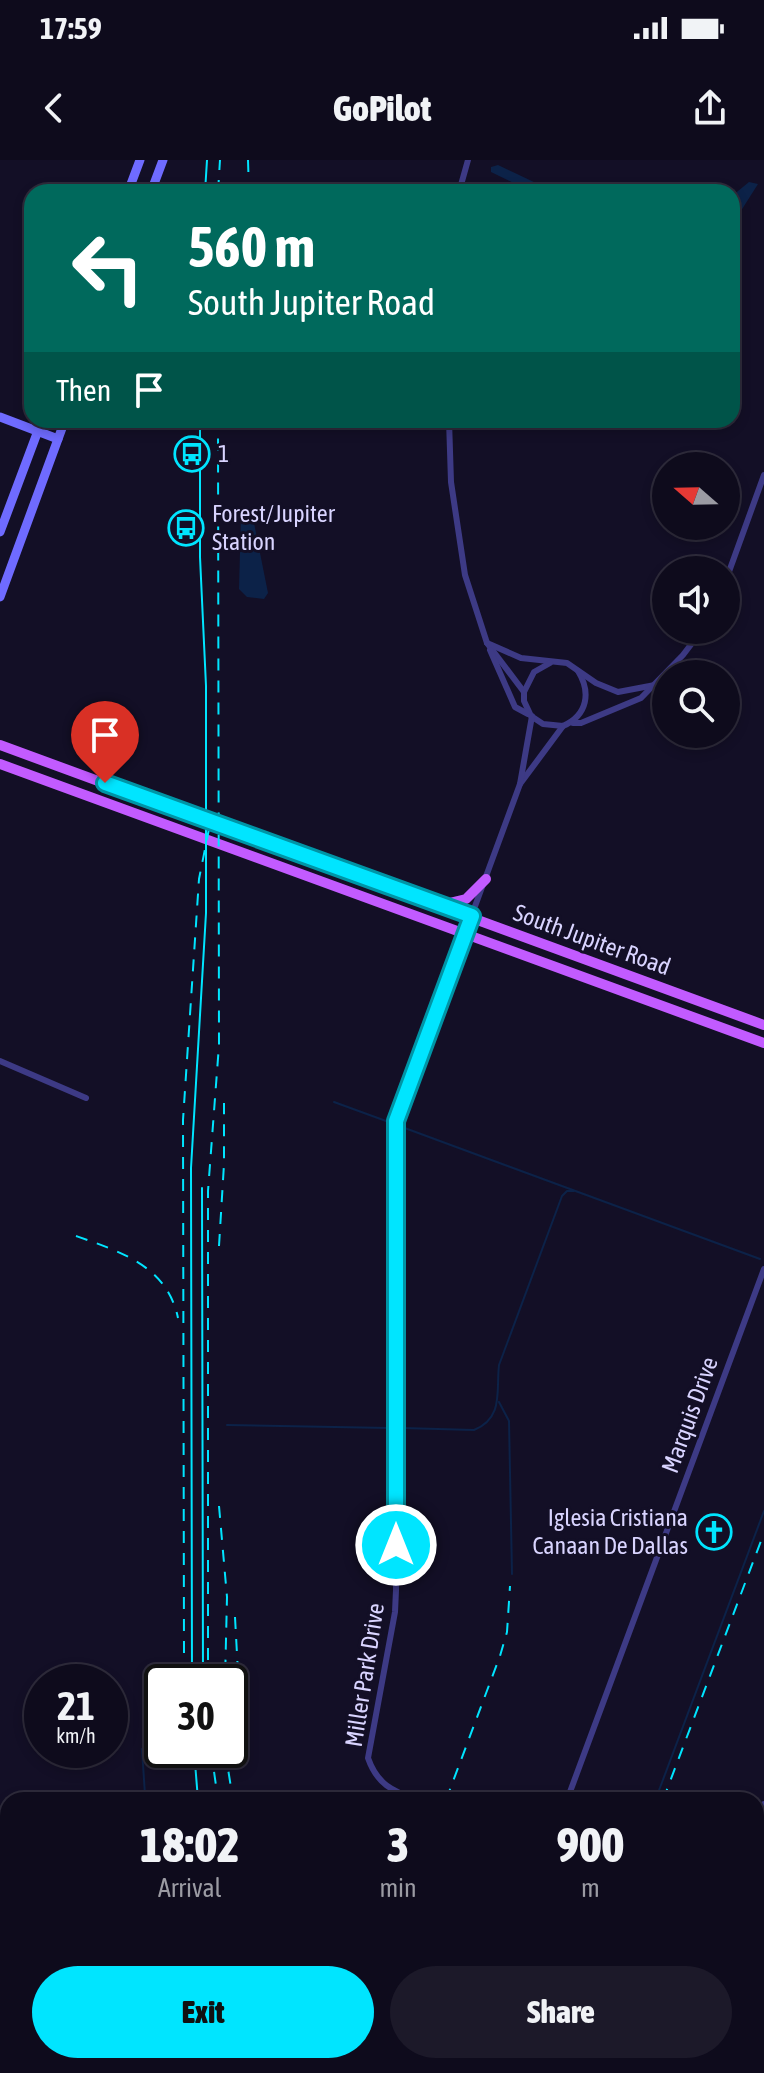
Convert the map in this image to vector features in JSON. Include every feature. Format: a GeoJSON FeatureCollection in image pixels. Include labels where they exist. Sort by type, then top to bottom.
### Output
{"type":"FeatureCollection","features":[{"type":"Feature","properties":{"kind":"main road"},"geometry":{"type":"LineString","coordinates":[[131,184],[140,160]]}},
{"type":"Feature","properties":{"kind":"main road"},"geometry":{"type":"LineString","coordinates":[[154,184],[163,160]]}},
{"type":"Feature","properties":{"kind":"main road"},"geometry":{"type":"LineString","coordinates":[[0,417],[24,426]]}},
{"type":"Feature","properties":{"kind":"main road"},"geometry":{"type":"LineString","coordinates":[[30,428],[58,439]]}},
{"type":"Feature","properties":{"kind":"main road"},"geometry":{"type":"LineString","coordinates":[[0,532],[39,428]]}},
{"type":"Feature","properties":{"kind":"main road"},"geometry":{"type":"LineString","coordinates":[[0,597],[62,428]]}},
{"type":"Feature","properties":{"kind":"main road","name":"South Jupiter Road"},"geometry":{"type":"LineString","coordinates":[[0,745],[764,1025]]}},
{"type":"Feature","properties":{"kind":"main road","name":"South Jupiter Road"},"geometry":{"type":"LineString","coordinates":[[0,764],[764,1043]]}},
{"type":"Feature","properties":{"kind":"main road"},"geometry":{"type":"LineString","coordinates":[[100,799],[105,783]]}},
{"type":"Feature","properties":{"kind":"main road"},"geometry":{"type":"LineString","coordinates":[[317,878],[323,863]]}},
{"type":"Feature","properties":{"kind":"main road"},"geometry":{"type":"LineString","coordinates":[[441,905],[466,899],[486,879]]}},
{"type":"Feature","properties":{"kind":"main road"},"geometry":{"type":"LineString","coordinates":[[651,1001],[657,985]]}},
{"type":"Feature","properties":{"kind":"street"},"geometry":{"type":"LineString","coordinates":[[461,184],[468,160]]}},
{"type":"Feature","properties":{"kind":"street"},"geometry":{"type":"LineString","coordinates":[[449,428],[451,482],[465,575],[487,643],[515,707],[543,724],[581,723],[641,698],[652,688]]}},
{"type":"Feature","properties":{"kind":"street"},"geometry":{"type":"LineString","coordinates":[[735,556],[764,475]]}},
{"type":"Feature","properties":{"kind":"street"},"geometry":{"type":"LineString","coordinates":[[487,643],[521,658],[567,663],[596,683],[618,692],[652,686]]}},
{"type":"Feature","properties":{"kind":"street"},"geometry":{"type":"LineString","coordinates":[[487,643],[524,692]]}},
{"type":"Feature","properties":{"kind":"street"},"geometry":{"type":"LineString","coordinates":[[676,660],[690,644]]}},
{"type":"Feature","properties":{"kind":"street"},"geometry":{"type":"LineString","coordinates":[[520,784],[532,716],[524,701],[524,692],[534,672],[553,662]]}},
{"type":"Feature","properties":{"kind":"street"},"geometry":{"type":"LineString","coordinates":[[520,784],[566,725],[580,715],[586,698],[584,681],[578,671]]}},
{"type":"Feature","properties":{"kind":"street","name":"Miller Park Drive"},"geometry":{"type":"LineString","coordinates":[[400,1792],[382,1784],[368,1758],[395,1612],[396,1590],[396,1121],[520,784]]}},
{"type":"Feature","properties":{"kind":"street"},"geometry":{"type":"LineString","coordinates":[[0,1061],[86,1098]]}},
{"type":"Feature","properties":{"kind":"street","name":"Marquis Drive"},"geometry":{"type":"LineString","coordinates":[[570,1792],[764,1269]]}},
{"type":"Feature","properties":{"kind":"water"},"geometry":{"type":"Polygon","coordinates":[[[498,165],[538,184],[516,184],[491,172],[491,167],[498,165]]]}},
{"type":"Feature","properties":{"kind":"water"},"geometry":{"type":"Polygon","coordinates":[[[749,182],[758,184],[740,212],[740,189],[749,182]]]}},
{"type":"Feature","properties":{"kind":"water"},"geometry":{"type":"Polygon","coordinates":[[[248,514],[253,518],[268,593],[264,599],[247,597],[239,589],[241,515],[248,514]]]}},
{"type":"Feature","properties":{"kind":"waterway"},"geometry":{"type":"LineString","coordinates":[[334,1102],[386,1121]]}},
{"type":"Feature","properties":{"kind":"waterway"},"geometry":{"type":"LineString","coordinates":[[402,1127],[760,1259]]}},
{"type":"Feature","properties":{"kind":"waterway"},"geometry":{"type":"LineString","coordinates":[[402,1428],[474,1430],[490,1418],[497,1403],[499,1365],[562,1196],[567,1191],[574,1191]]}},
{"type":"Feature","properties":{"kind":"waterway"},"geometry":{"type":"LineString","coordinates":[[499,1402],[509,1421],[512,1574]]}},
{"type":"Feature","properties":{"kind":"waterway"},"geometry":{"type":"LineString","coordinates":[[227,1425],[389,1428]]}},
{"type":"Feature","properties":{"kind":"waterway"},"geometry":{"type":"LineString","coordinates":[[658,1792],[764,1511]]}},
{"type":"Feature","properties":{"kind":"waterway"},"geometry":{"type":"LineString","coordinates":[[142,1749],[145,1792]]}},
{"type":"Feature","properties":{"kind":"tram line"},"geometry":{"type":"LineString","coordinates":[[206,184],[207,160]]}},
{"type":"Feature","properties":{"kind":"tram line"},"geometry":{"type":"LineString","coordinates":[[192,1664],[191,1168],[206,913],[206,686],[200,557],[200,428]]}},
{"type":"Feature","properties":{"kind":"tram line"},"geometry":{"type":"LineString","coordinates":[[202,1188],[203,1664]]}},
{"type":"Feature","properties":{"kind":"tram line"},"geometry":{"type":"LineString","coordinates":[[195,1768],[197,1792]]}},
{"type":"Feature","properties":{"kind":"railway"},"geometry":{"type":"LineString","coordinates":[[218,184],[220,160]]}},
{"type":"Feature","properties":{"kind":"railway"},"geometry":{"type":"LineString","coordinates":[[248,160],[249,184]]}},
{"type":"Feature","properties":{"kind":"railway"},"geometry":{"type":"LineString","coordinates":[[208,1664],[208,1191],[219,1045],[218,428]]}},
{"type":"Feature","properties":{"kind":"railway"},"geometry":{"type":"LineString","coordinates":[[184,1653],[183,1120],[199,879],[212,814]]}},
{"type":"Feature","properties":{"kind":"railway"},"geometry":{"type":"LineString","coordinates":[[219,1246],[224,1103]]}},
{"type":"Feature","properties":{"kind":"railway"},"geometry":{"type":"LineString","coordinates":[[76,1236],[125,1255],[153,1273],[172,1300],[178,1318]]}},
{"type":"Feature","properties":{"kind":"railway"},"geometry":{"type":"LineString","coordinates":[[219,1506],[227,1597],[225,1664]]}},
{"type":"Feature","properties":{"kind":"railway"},"geometry":{"type":"LineString","coordinates":[[666,1792],[764,1533]]}},
{"type":"Feature","properties":{"kind":"railway"},"geometry":{"type":"LineString","coordinates":[[449,1792],[500,1656],[507,1632],[510,1586]]}},
{"type":"Feature","properties":{"kind":"railway"},"geometry":{"type":"LineString","coordinates":[[235,1617],[238,1664]]}},
{"type":"Feature","properties":{"kind":"railway"},"geometry":{"type":"LineString","coordinates":[[214,1768],[217,1792]]}},
{"type":"Feature","properties":{"kind":"railway"},"geometry":{"type":"LineString","coordinates":[[228,1768],[232,1792]]}},
{"type":"Feature","properties":{"kind":"place","name":"1"},"geometry":{"type":"Point","coordinates":[192,454]}},
{"type":"Feature","properties":{"kind":"place","name":"Forest/Jupiter Station"},"geometry":{"type":"Point","coordinates":[186,528]}},
{"type":"Feature","properties":{"kind":"place","name":"Iglesia Cristiana Canaan De Dallas"},"geometry":{"type":"Point","coordinates":[714,1532]}},
{"type":"Feature","properties":{"kind":"route"},"geometry":{"type":"LineString","coordinates":[[105,783],[472,916],[396,1121],[396,1545]]}}]}
